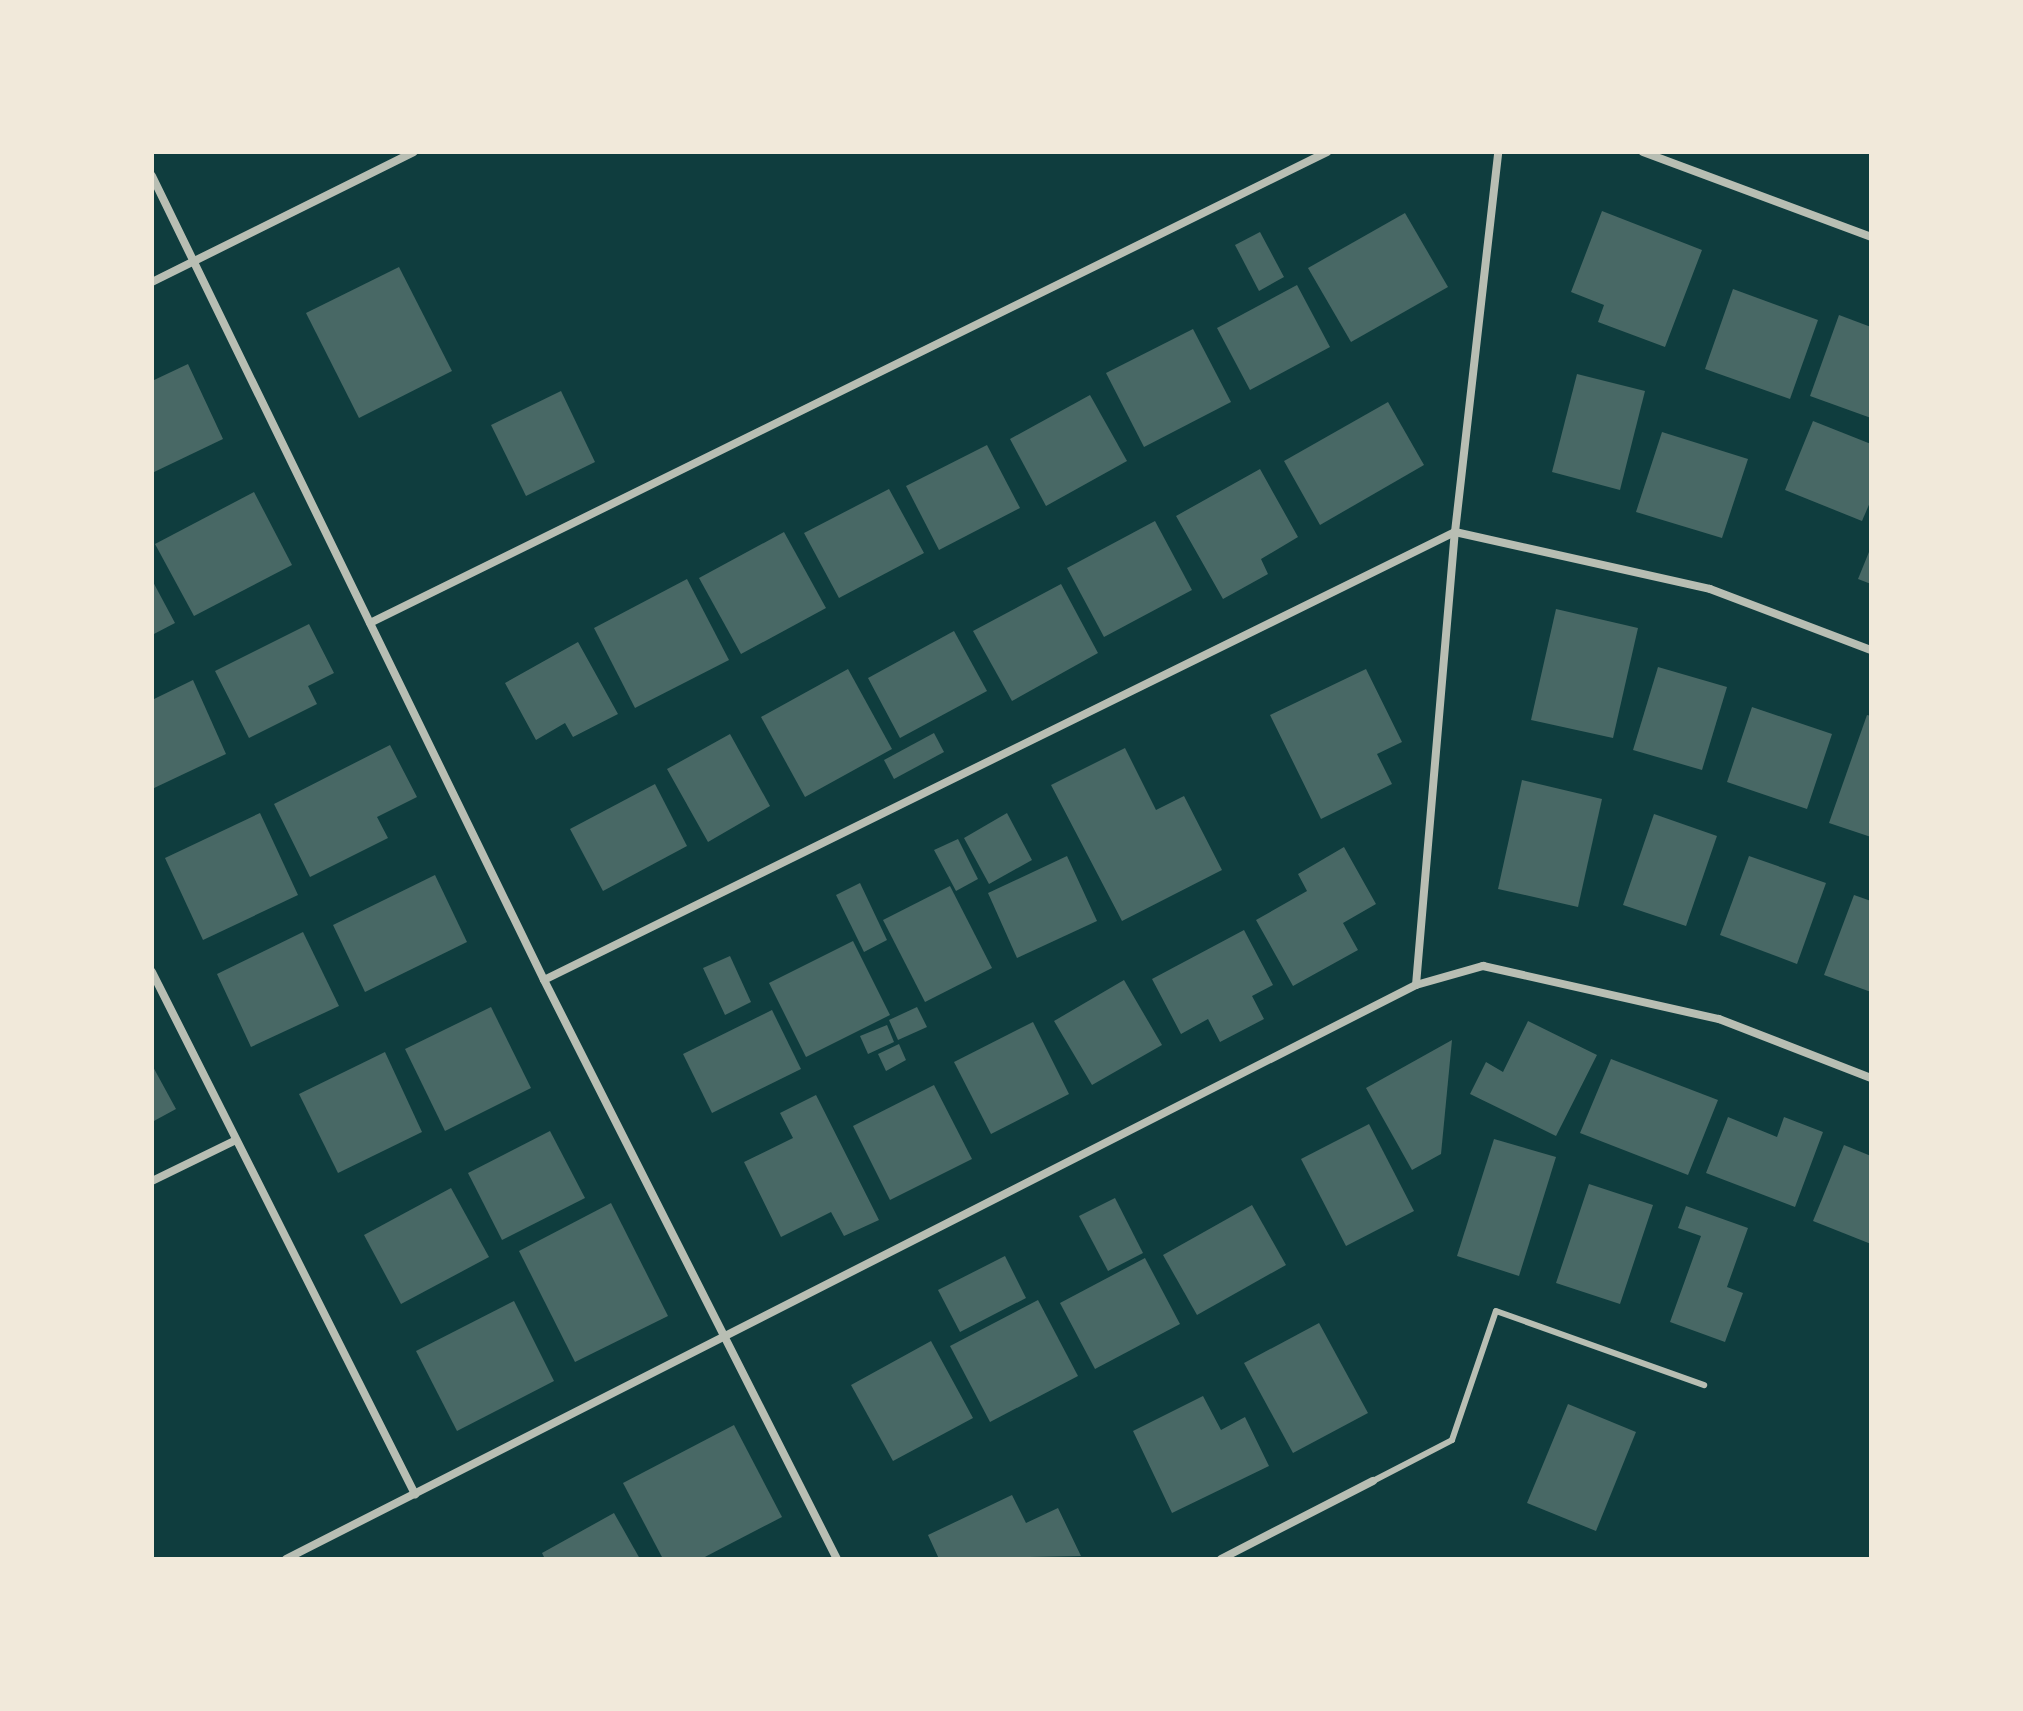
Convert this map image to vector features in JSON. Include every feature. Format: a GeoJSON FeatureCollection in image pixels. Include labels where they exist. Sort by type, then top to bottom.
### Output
{"type":"FeatureCollection","features":[{"type":"Feature","properties":{"kind":"street"},"geometry":{"type":"LineString","coordinates":[[152,282],[414,152]]}},
{"type":"Feature","properties":{"kind":"street"},"geometry":{"type":"LineString","coordinates":[[370,623],[1327,152]]}},
{"type":"Feature","properties":{"kind":"street"},"geometry":{"type":"LineString","coordinates":[[1416,985],[1455,532],[1498,152]]}},
{"type":"Feature","properties":{"kind":"street"},"geometry":{"type":"LineString","coordinates":[[1643,152],[1871,237]]}},
{"type":"Feature","properties":{"kind":"street"},"geometry":{"type":"LineString","coordinates":[[152,176],[544,980],[837,1559]]}},
{"type":"Feature","properties":{"kind":"street"},"geometry":{"type":"LineString","coordinates":[[544,980],[1455,532],[1710,589],[1871,650]]}},
{"type":"Feature","properties":{"kind":"street"},"geometry":{"type":"LineString","coordinates":[[286,1559],[723,1333],[1416,985],[1483,966],[1719,1019],[1871,1078]]}},
{"type":"Feature","properties":{"kind":"street"},"geometry":{"type":"LineString","coordinates":[[152,972],[415,1494]]}},
{"type":"Feature","properties":{"kind":"street"},"geometry":{"type":"LineString","coordinates":[[152,1181],[236,1140]]}},
{"type":"Feature","properties":{"kind":"street"},"geometry":{"type":"LineString","coordinates":[[1221,1559],[1373,1481]]}},
{"type":"Feature","properties":{"kind":"lane"},"geometry":{"type":"LineString","coordinates":[[1373,1481],[1452,1440],[1496,1311],[1704,1385]]}},
{"type":"Feature","properties":{"kind":"building"},"geometry":{"type":"Polygon","coordinates":[[[1602,211],[1702,250],[1665,347],[1598,322],[1604,305],[1571,292],[1602,211]]]}},
{"type":"Feature","properties":{"kind":"building"},"geometry":{"type":"Polygon","coordinates":[[[1405,213],[1448,287],[1351,342],[1308,268],[1405,213]]]}},
{"type":"Feature","properties":{"kind":"building"},"geometry":{"type":"Polygon","coordinates":[[[1260,232],[1284,277],[1259,291],[1235,245],[1260,232]]]}},
{"type":"Feature","properties":{"kind":"building"},"geometry":{"type":"Polygon","coordinates":[[[399,267],[452,371],[359,418],[306,313],[399,267]]]}},
{"type":"Feature","properties":{"kind":"building"},"geometry":{"type":"Polygon","coordinates":[[[1297,285],[1330,347],[1250,390],[1217,328],[1297,285]]]}},
{"type":"Feature","properties":{"kind":"building"},"geometry":{"type":"Polygon","coordinates":[[[1733,289],[1818,320],[1790,399],[1705,369],[1733,289]]]}},
{"type":"Feature","properties":{"kind":"building"},"geometry":{"type":"Polygon","coordinates":[[[1839,315],[1871,327],[1871,418],[1810,396],[1839,315]]]}},
{"type":"Feature","properties":{"kind":"building"},"geometry":{"type":"Polygon","coordinates":[[[1193,329],[1231,402],[1144,447],[1106,373],[1193,329]]]}},
{"type":"Feature","properties":{"kind":"building"},"geometry":{"type":"Polygon","coordinates":[[[188,364],[223,439],[152,473],[152,381],[188,364]]]}},
{"type":"Feature","properties":{"kind":"building"},"geometry":{"type":"Polygon","coordinates":[[[1577,374],[1645,391],[1620,490],[1552,472],[1577,374]]]}},
{"type":"Feature","properties":{"kind":"building"},"geometry":{"type":"Polygon","coordinates":[[[561,391],[595,462],[526,496],[491,425],[561,391]]]}},
{"type":"Feature","properties":{"kind":"building"},"geometry":{"type":"Polygon","coordinates":[[[1090,395],[1127,461],[1046,506],[1010,439],[1090,395]]]}},
{"type":"Feature","properties":{"kind":"building"},"geometry":{"type":"Polygon","coordinates":[[[1388,402],[1424,465],[1320,525],[1284,461],[1388,402]]]}},
{"type":"Feature","properties":{"kind":"building"},"geometry":{"type":"Polygon","coordinates":[[[1813,421],[1871,444],[1871,500],[1862,521],[1785,490],[1813,421]]]}},
{"type":"Feature","properties":{"kind":"building"},"geometry":{"type":"Polygon","coordinates":[[[1662,432],[1748,459],[1722,538],[1636,512],[1662,432]]]}},
{"type":"Feature","properties":{"kind":"building"},"geometry":{"type":"Polygon","coordinates":[[[987,445],[1020,508],[939,550],[906,486],[987,445]]]}},
{"type":"Feature","properties":{"kind":"building"},"geometry":{"type":"Polygon","coordinates":[[[1260,469],[1298,537],[1261,559],[1268,574],[1223,599],[1176,516],[1260,469]]]}},
{"type":"Feature","properties":{"kind":"building"},"geometry":{"type":"Polygon","coordinates":[[[889,489],[924,553],[839,598],[804,533],[889,489]]]}},
{"type":"Feature","properties":{"kind":"building"},"geometry":{"type":"Polygon","coordinates":[[[254,492],[292,565],[194,616],[155,544],[254,492]]]}},
{"type":"Feature","properties":{"kind":"building"},"geometry":{"type":"Polygon","coordinates":[[[1155,521],[1192,590],[1104,637],[1067,568],[1155,521]]]}},
{"type":"Feature","properties":{"kind":"building"},"geometry":{"type":"Polygon","coordinates":[[[784,532],[826,608],[741,654],[699,578],[784,532]]]}},
{"type":"Feature","properties":{"kind":"building"},"geometry":{"type":"Polygon","coordinates":[[[1871,547],[1871,584],[1858,579],[1871,547]]]}},
{"type":"Feature","properties":{"kind":"building"},"geometry":{"type":"Polygon","coordinates":[[[687,579],[729,660],[635,708],[594,628],[687,579]]]}},
{"type":"Feature","properties":{"kind":"building"},"geometry":{"type":"Polygon","coordinates":[[[152,580],[175,623],[152,635],[152,580]]]}},
{"type":"Feature","properties":{"kind":"building"},"geometry":{"type":"Polygon","coordinates":[[[1061,584],[1098,653],[1012,701],[973,631],[1061,584]]]}},
{"type":"Feature","properties":{"kind":"building"},"geometry":{"type":"Polygon","coordinates":[[[1556,609],[1638,628],[1613,738],[1531,720],[1556,609]]]}},
{"type":"Feature","properties":{"kind":"building"},"geometry":{"type":"Polygon","coordinates":[[[309,624],[334,673],[308,686],[317,704],[249,738],[215,671],[309,624]]]}},
{"type":"Feature","properties":{"kind":"building"},"geometry":{"type":"Polygon","coordinates":[[[954,631],[987,691],[900,738],[868,678],[954,631]]]}},
{"type":"Feature","properties":{"kind":"building"},"geometry":{"type":"Polygon","coordinates":[[[578,642],[618,714],[573,737],[565,723],[536,740],[505,683],[578,642]]]}},
{"type":"Feature","properties":{"kind":"building"},"geometry":{"type":"Polygon","coordinates":[[[1658,667],[1727,687],[1702,770],[1633,750],[1658,667]]]}},
{"type":"Feature","properties":{"kind":"building"},"geometry":{"type":"Polygon","coordinates":[[[848,669],[892,749],[805,797],[761,717],[848,669]]]}},
{"type":"Feature","properties":{"kind":"building"},"geometry":{"type":"Polygon","coordinates":[[[1366,669],[1402,742],[1377,754],[1392,784],[1321,819],[1270,715],[1366,669]]]}},
{"type":"Feature","properties":{"kind":"building"},"geometry":{"type":"Polygon","coordinates":[[[193,680],[226,754],[152,789],[152,700],[193,680]]]}},
{"type":"Feature","properties":{"kind":"building"},"geometry":{"type":"Polygon","coordinates":[[[1752,707],[1832,734],[1807,809],[1727,782],[1752,707]]]}},
{"type":"Feature","properties":{"kind":"building"},"geometry":{"type":"Polygon","coordinates":[[[1867,715],[1871,716],[1871,837],[1829,823],[1867,715]]]}},
{"type":"Feature","properties":{"kind":"building"},"geometry":{"type":"Polygon","coordinates":[[[934,733],[944,752],[894,779],[884,760],[934,733]]]}},
{"type":"Feature","properties":{"kind":"building"},"geometry":{"type":"Polygon","coordinates":[[[730,734],[770,806],[708,842],[667,769],[730,734]]]}},
{"type":"Feature","properties":{"kind":"building"},"geometry":{"type":"Polygon","coordinates":[[[390,745],[417,797],[377,817],[388,838],[310,877],[274,804],[390,745]]]}},
{"type":"Feature","properties":{"kind":"building"},"geometry":{"type":"Polygon","coordinates":[[[1125,748],[1156,810],[1184,796],[1222,870],[1122,921],[1051,785],[1125,748]]]}},
{"type":"Feature","properties":{"kind":"building"},"geometry":{"type":"Polygon","coordinates":[[[1522,780],[1602,799],[1578,907],[1498,889],[1522,780]]]}},
{"type":"Feature","properties":{"kind":"building"},"geometry":{"type":"Polygon","coordinates":[[[655,784],[687,846],[603,891],[570,829],[655,784]]]}},
{"type":"Feature","properties":{"kind":"building"},"geometry":{"type":"Polygon","coordinates":[[[260,813],[298,895],[203,940],[165,858],[260,813]]]}},
{"type":"Feature","properties":{"kind":"building"},"geometry":{"type":"Polygon","coordinates":[[[1007,813],[1032,860],[989,884],[964,838],[1007,813]]]}},
{"type":"Feature","properties":{"kind":"building"},"geometry":{"type":"Polygon","coordinates":[[[1654,814],[1717,836],[1686,926],[1623,905],[1654,814]]]}},
{"type":"Feature","properties":{"kind":"building"},"geometry":{"type":"Polygon","coordinates":[[[958,839],[978,879],[956,891],[934,850],[958,839]]]}},
{"type":"Feature","properties":{"kind":"building"},"geometry":{"type":"Polygon","coordinates":[[[1344,847],[1376,904],[1343,923],[1358,950],[1293,986],[1256,920],[1307,891],[1298,874],[1344,847]]]}},
{"type":"Feature","properties":{"kind":"building"},"geometry":{"type":"Polygon","coordinates":[[[1067,856],[1097,921],[1017,958],[988,893],[1067,856]]]}},
{"type":"Feature","properties":{"kind":"building"},"geometry":{"type":"Polygon","coordinates":[[[1749,856],[1826,883],[1797,964],[1720,935],[1749,856]]]}},
{"type":"Feature","properties":{"kind":"building"},"geometry":{"type":"Polygon","coordinates":[[[435,875],[467,942],[365,992],[333,925],[435,875]]]}},
{"type":"Feature","properties":{"kind":"building"},"geometry":{"type":"Polygon","coordinates":[[[860,883],[887,940],[864,952],[836,895],[860,883]]]}},
{"type":"Feature","properties":{"kind":"building"},"geometry":{"type":"Polygon","coordinates":[[[950,886],[992,968],[925,1002],[883,920],[950,886]]]}},
{"type":"Feature","properties":{"kind":"building"},"geometry":{"type":"Polygon","coordinates":[[[1854,895],[1871,901],[1871,992],[1824,975],[1854,895]]]}},
{"type":"Feature","properties":{"kind":"building"},"geometry":{"type":"Polygon","coordinates":[[[1244,930],[1273,985],[1252,996],[1264,1019],[1220,1042],[1208,1019],[1181,1034],[1152,979],[1244,930]]]}},
{"type":"Feature","properties":{"kind":"building"},"geometry":{"type":"Polygon","coordinates":[[[303,932],[339,1006],[251,1047],[217,974],[303,932]]]}},
{"type":"Feature","properties":{"kind":"building"},"geometry":{"type":"Polygon","coordinates":[[[853,941],[890,1015],[806,1057],[769,983],[853,941]]]}},
{"type":"Feature","properties":{"kind":"building"},"geometry":{"type":"Polygon","coordinates":[[[730,956],[751,1002],[725,1015],[703,968],[730,956]]]}},
{"type":"Feature","properties":{"kind":"building"},"geometry":{"type":"Polygon","coordinates":[[[1124,980],[1162,1045],[1092,1085],[1054,1021],[1124,980]]]}},
{"type":"Feature","properties":{"kind":"building"},"geometry":{"type":"Polygon","coordinates":[[[491,1007],[531,1088],[445,1131],[405,1049],[491,1007]]]}},
{"type":"Feature","properties":{"kind":"building"},"geometry":{"type":"Polygon","coordinates":[[[917,1007],[927,1027],[898,1040],[889,1020],[917,1007]]]}},
{"type":"Feature","properties":{"kind":"building"},"geometry":{"type":"Polygon","coordinates":[[[772,1010],[801,1069],[712,1113],[683,1054],[772,1010]]]}},
{"type":"Feature","properties":{"kind":"building"},"geometry":{"type":"Polygon","coordinates":[[[1528,1021],[1597,1055],[1556,1136],[1470,1094],[1486,1062],[1503,1072],[1528,1021]]]}},
{"type":"Feature","properties":{"kind":"building"},"geometry":{"type":"Polygon","coordinates":[[[1033,1022],[1069,1094],[991,1134],[954,1062],[1033,1022]]]}},
{"type":"Feature","properties":{"kind":"building"},"geometry":{"type":"Polygon","coordinates":[[[887,1025],[894,1042],[868,1054],[860,1036],[887,1025]]]}},
{"type":"Feature","properties":{"kind":"building"},"geometry":{"type":"Polygon","coordinates":[[[1452,1040],[1441,1154],[1412,1170],[1366,1088],[1452,1040]]]}},
{"type":"Feature","properties":{"kind":"building"},"geometry":{"type":"Polygon","coordinates":[[[899,1044],[906,1060],[886,1071],[878,1054],[899,1044]]]}},
{"type":"Feature","properties":{"kind":"building"},"geometry":{"type":"Polygon","coordinates":[[[385,1052],[422,1132],[338,1173],[299,1094],[385,1052]]]}},
{"type":"Feature","properties":{"kind":"building"},"geometry":{"type":"Polygon","coordinates":[[[1611,1059],[1718,1100],[1688,1175],[1580,1133],[1611,1059]]]}},
{"type":"Feature","properties":{"kind":"building"},"geometry":{"type":"Polygon","coordinates":[[[152,1065],[176,1109],[152,1122],[152,1065]]]}},
{"type":"Feature","properties":{"kind":"building"},"geometry":{"type":"Polygon","coordinates":[[[934,1085],[972,1159],[890,1200],[853,1126],[934,1085]]]}},
{"type":"Feature","properties":{"kind":"building"},"geometry":{"type":"Polygon","coordinates":[[[816,1095],[879,1220],[844,1236],[831,1212],[781,1237],[744,1162],[793,1138],[780,1113],[816,1095]]]}},
{"type":"Feature","properties":{"kind":"building"},"geometry":{"type":"Polygon","coordinates":[[[1728,1117],[1777,1137],[1784,1117],[1823,1132],[1795,1207],[1706,1173],[1728,1117]]]}},
{"type":"Feature","properties":{"kind":"building"},"geometry":{"type":"Polygon","coordinates":[[[1369,1124],[1414,1211],[1346,1246],[1301,1159],[1369,1124]]]}},
{"type":"Feature","properties":{"kind":"building"},"geometry":{"type":"Polygon","coordinates":[[[550,1131],[585,1198],[502,1240],[468,1173],[550,1131]]]}},
{"type":"Feature","properties":{"kind":"building"},"geometry":{"type":"Polygon","coordinates":[[[1494,1139],[1556,1157],[1519,1276],[1457,1256],[1494,1139]]]}},
{"type":"Feature","properties":{"kind":"building"},"geometry":{"type":"Polygon","coordinates":[[[1844,1145],[1871,1156],[1871,1244],[1813,1221],[1844,1145]]]}},
{"type":"Feature","properties":{"kind":"building"},"geometry":{"type":"Polygon","coordinates":[[[1589,1184],[1653,1205],[1620,1304],[1556,1283],[1589,1184]]]}},
{"type":"Feature","properties":{"kind":"building"},"geometry":{"type":"Polygon","coordinates":[[[451,1188],[489,1257],[401,1304],[364,1235],[451,1188]]]}},
{"type":"Feature","properties":{"kind":"building"},"geometry":{"type":"Polygon","coordinates":[[[1115,1198],[1143,1253],[1108,1271],[1079,1216],[1115,1198]]]}},
{"type":"Feature","properties":{"kind":"building"},"geometry":{"type":"Polygon","coordinates":[[[611,1203],[668,1316],[575,1362],[519,1251],[611,1203]]]}},
{"type":"Feature","properties":{"kind":"building"},"geometry":{"type":"Polygon","coordinates":[[[1252,1205],[1286,1265],[1197,1315],[1163,1255],[1252,1205]]]}},
{"type":"Feature","properties":{"kind":"building"},"geometry":{"type":"Polygon","coordinates":[[[1686,1206],[1748,1228],[1727,1287],[1743,1293],[1725,1342],[1670,1322],[1701,1236],[1678,1228],[1686,1206]]]}},
{"type":"Feature","properties":{"kind":"building"},"geometry":{"type":"Polygon","coordinates":[[[1005,1256],[1026,1298],[960,1332],[938,1290],[1005,1256]]]}},
{"type":"Feature","properties":{"kind":"building"},"geometry":{"type":"Polygon","coordinates":[[[1145,1258],[1180,1324],[1095,1369],[1060,1303],[1145,1258]]]}},
{"type":"Feature","properties":{"kind":"building"},"geometry":{"type":"Polygon","coordinates":[[[1038,1300],[1078,1376],[990,1422],[950,1346],[1038,1300]]]}},
{"type":"Feature","properties":{"kind":"building"},"geometry":{"type":"Polygon","coordinates":[[[514,1301],[554,1381],[457,1431],[416,1351],[514,1301]]]}},
{"type":"Feature","properties":{"kind":"building"},"geometry":{"type":"Polygon","coordinates":[[[1319,1323],[1368,1413],[1293,1453],[1244,1363],[1319,1323]]]}},
{"type":"Feature","properties":{"kind":"building"},"geometry":{"type":"Polygon","coordinates":[[[931,1341],[973,1418],[893,1461],[851,1385],[931,1341]]]}},
{"type":"Feature","properties":{"kind":"building"},"geometry":{"type":"Polygon","coordinates":[[[1203,1396],[1221,1430],[1245,1417],[1269,1466],[1172,1513],[1133,1431],[1203,1396]]]}},
{"type":"Feature","properties":{"kind":"building"},"geometry":{"type":"Polygon","coordinates":[[[1568,1404],[1636,1432],[1596,1531],[1527,1503],[1568,1404]]]}},
{"type":"Feature","properties":{"kind":"building"},"geometry":{"type":"Polygon","coordinates":[[[734,1425],[782,1517],[701,1559],[663,1559],[623,1483],[734,1425]]]}},
{"type":"Feature","properties":{"kind":"building"},"geometry":{"type":"Polygon","coordinates":[[[1012,1495],[1026,1523],[1058,1508],[1081,1556],[939,1559],[928,1535],[1012,1495]]]}},
{"type":"Feature","properties":{"kind":"building"},"geometry":{"type":"Polygon","coordinates":[[[614,1513],[640,1559],[545,1559],[542,1553],[614,1513]]]}}]}
